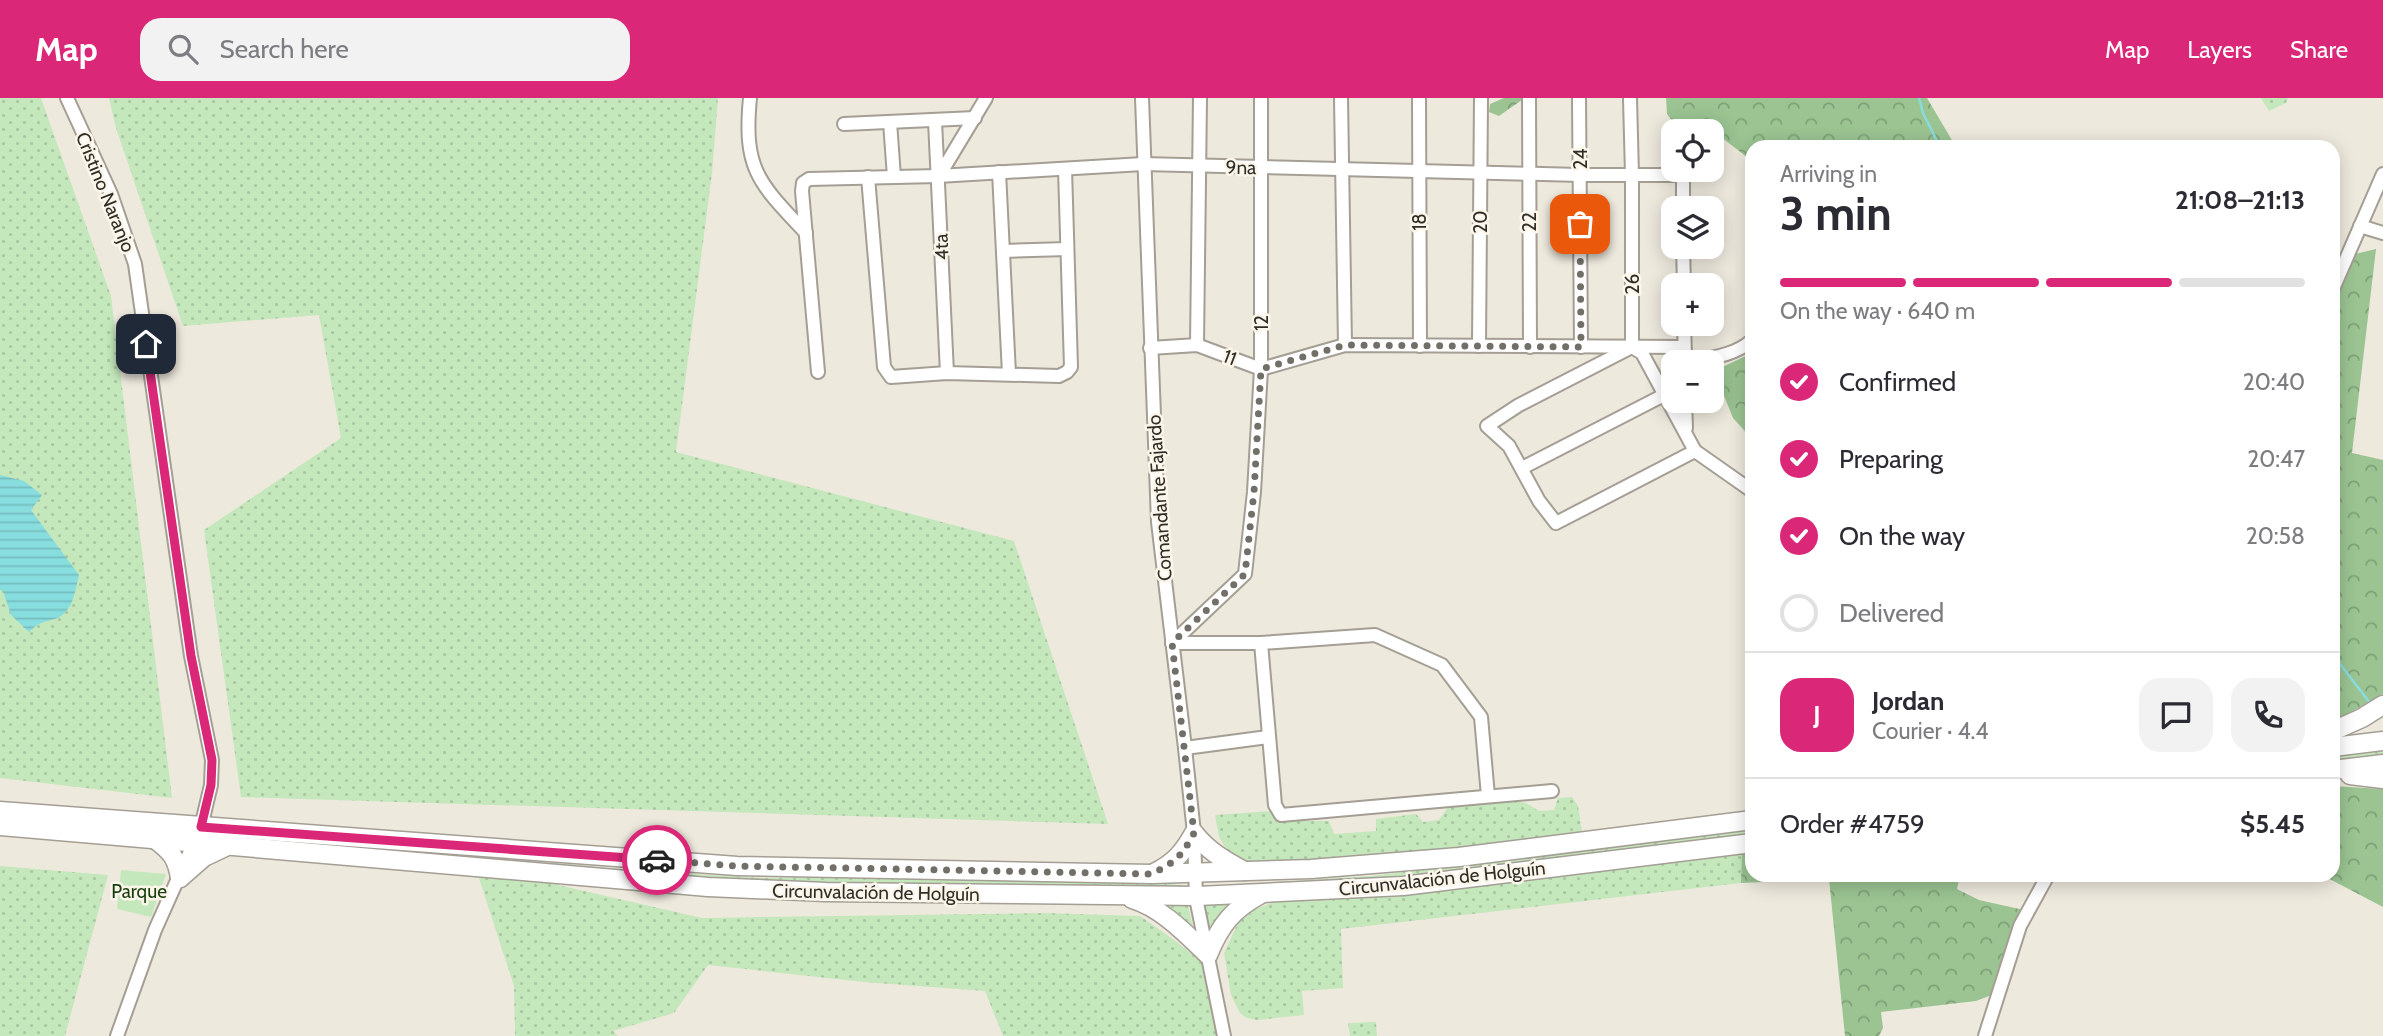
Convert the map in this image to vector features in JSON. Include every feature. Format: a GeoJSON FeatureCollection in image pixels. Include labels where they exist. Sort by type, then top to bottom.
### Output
{"type":"FeatureCollection","features":[{"type":"Feature","properties":{"kind":"highway"},"geometry":{"type":"LineString","coordinates":[[2340,727],[2383,705]]}},
{"type":"Feature","properties":{"kind":"highway"},"geometry":{"type":"LineString","coordinates":[[2340,746],[2383,741]]}},
{"type":"Feature","properties":{"kind":"highway"},"geometry":{"type":"LineString","coordinates":[[2340,771],[2383,764]]}},
{"type":"Feature","properties":{"kind":"highway"},"geometry":{"type":"LineString","coordinates":[[2340,773],[2383,779]]}},
{"type":"Feature","properties":{"kind":"highway","name":"Circunvalación de Holguín"},"geometry":{"type":"LineString","coordinates":[[0,811],[198,835],[737,866],[1152,874],[1247,873],[1459,857],[1745,821]]}},
{"type":"Feature","properties":{"kind":"highway","name":"Circunvalación de Holguín"},"geometry":{"type":"LineString","coordinates":[[0,826],[156,840],[198,835],[228,845],[708,887],[826,892],[1119,896],[1198,896],[1403,886],[1745,844]]}},
{"type":"Feature","properties":{"kind":"highway"},"geometry":{"type":"LineString","coordinates":[[1152,874],[1172,864],[1184,852],[1194,833],[1216,856],[1247,873]]}},
{"type":"Feature","properties":{"kind":"highway"},"geometry":{"type":"LineString","coordinates":[[156,840],[172,853],[177,861],[180,878]]}},
{"type":"Feature","properties":{"kind":"highway"},"geometry":{"type":"LineString","coordinates":[[180,878],[204,857],[228,845]]}},
{"type":"Feature","properties":{"kind":"highway"},"geometry":{"type":"LineString","coordinates":[[1119,896],[1143,902],[1168,919],[1208,955],[1218,931],[1230,917],[1245,903],[1264,893]]}},
{"type":"Feature","properties":{"kind":"street","name":"Cristino Naranjo"},"geometry":{"type":"LineString","coordinates":[[67,98],[111,194],[135,264],[191,656],[212,760],[211,785],[198,835],[155,930],[117,1036]]}},
{"type":"Feature","properties":{"kind":"street"},"geometry":{"type":"LineString","coordinates":[[750,98],[748,139],[751,162],[772,197],[806,233],[818,372]]}},
{"type":"Feature","properties":{"kind":"street"},"geometry":{"type":"LineString","coordinates":[[939,176],[986,98]]}},
{"type":"Feature","properties":{"kind":"street","name":"Comandante Fajardo"},"geometry":{"type":"LineString","coordinates":[[1142,98],[1158,522],[1194,833],[1194,874],[1224,1036]]}},
{"type":"Feature","properties":{"kind":"street"},"geometry":{"type":"LineString","coordinates":[[1197,345],[1200,98]]}},
{"type":"Feature","properties":{"kind":"street","name":"12"},"geometry":{"type":"LineString","coordinates":[[1172,643],[1245,574],[1254,492],[1261,369],[1261,98]]}},
{"type":"Feature","properties":{"kind":"street"},"geometry":{"type":"LineString","coordinates":[[1341,98],[1345,345]]}},
{"type":"Feature","properties":{"kind":"street","name":"18"},"geometry":{"type":"LineString","coordinates":[[1419,98],[1420,346]]}},
{"type":"Feature","properties":{"kind":"street","name":"20"},"geometry":{"type":"LineString","coordinates":[[1479,346],[1481,98]]}},
{"type":"Feature","properties":{"kind":"street","name":"22"},"geometry":{"type":"LineString","coordinates":[[1529,98],[1530,346]]}},
{"type":"Feature","properties":{"kind":"street","name":"24"},"geometry":{"type":"LineString","coordinates":[[1579,98],[1581,347]]}},
{"type":"Feature","properties":{"kind":"street","name":"26"},"geometry":{"type":"LineString","coordinates":[[1630,98],[1632,347]]}},
{"type":"Feature","properties":{"kind":"street"},"geometry":{"type":"LineString","coordinates":[[844,124],[975,118]]}},
{"type":"Feature","properties":{"kind":"street","name":"4ta"},"geometry":{"type":"LineString","coordinates":[[935,121],[947,373]]}},
{"type":"Feature","properties":{"kind":"street"},"geometry":{"type":"LineString","coordinates":[[890,122],[894,177]]}},
{"type":"Feature","properties":{"kind":"street","name":"9na"},"geometry":{"type":"LineString","coordinates":[[806,233],[802,191],[803,183],[808,179],[939,176],[1143,164],[1679,175],[1682,196]]}},
{"type":"Feature","properties":{"kind":"street"},"geometry":{"type":"LineString","coordinates":[[868,177],[884,367],[887,373],[891,377],[947,373],[1059,376],[1067,373],[1071,367],[1065,169]]}},
{"type":"Feature","properties":{"kind":"street"},"geometry":{"type":"LineString","coordinates":[[999,172],[1009,374]]}},
{"type":"Feature","properties":{"kind":"street"},"geometry":{"type":"LineString","coordinates":[[2340,273],[2383,174]]}},
{"type":"Feature","properties":{"kind":"street"},"geometry":{"type":"LineString","coordinates":[[2360,226],[2383,233]]}},
{"type":"Feature","properties":{"kind":"street"},"geometry":{"type":"LineString","coordinates":[[1004,251],[1067,248]]}},
{"type":"Feature","properties":{"kind":"street"},"geometry":{"type":"LineString","coordinates":[[1684,336],[1684,350]]}},
{"type":"Feature","properties":{"kind":"street","name":"11"},"geometry":{"type":"LineString","coordinates":[[1150,348],[1197,345],[1261,369],[1345,345],[1684,347]]}},
{"type":"Feature","properties":{"kind":"street"},"geometry":{"type":"LineString","coordinates":[[1724,355],[1745,345]]}},
{"type":"Feature","properties":{"kind":"street"},"geometry":{"type":"LineString","coordinates":[[1661,385],[1642,352],[1632,347],[1519,405],[1487,426],[1509,446],[1539,500],[1556,523],[1695,451]]}},
{"type":"Feature","properties":{"kind":"street"},"geometry":{"type":"LineString","coordinates":[[1522,468],[1661,397]]}},
{"type":"Feature","properties":{"kind":"street"},"geometry":{"type":"LineString","coordinates":[[1676,413],[1695,451],[1745,486]]}},
{"type":"Feature","properties":{"kind":"street"},"geometry":{"type":"LineString","coordinates":[[1685,413],[1686,432]]}},
{"type":"Feature","properties":{"kind":"street"},"geometry":{"type":"LineString","coordinates":[[1172,643],[1261,643],[1375,635],[1442,665],[1481,717],[1488,796]]}},
{"type":"Feature","properties":{"kind":"street"},"geometry":{"type":"LineString","coordinates":[[1261,643],[1275,805],[1281,815],[1552,791]]}},
{"type":"Feature","properties":{"kind":"street"},"geometry":{"type":"LineString","coordinates":[[1185,748],[1268,737]]}},
{"type":"Feature","properties":{"kind":"street"},"geometry":{"type":"LineString","coordinates":[[1986,1036],[2020,926],[2044,882]]}},
{"type":"Feature","properties":{"kind":"green space"},"geometry":{"type":"Polygon","coordinates":[[[0,98],[41,98],[111,296],[172,798],[0,778],[0,98]]]}},
{"type":"Feature","properties":{"kind":"green space"},"geometry":{"type":"Polygon","coordinates":[[[109,98],[718,98],[712,173],[676,452],[1014,541],[1108,824],[241,797],[204,530],[341,438],[319,315],[183,326],[116,128],[109,98]]]}},
{"type":"Feature","properties":{"kind":"green space"},"geometry":{"type":"Polygon","coordinates":[[[1504,98],[1532,98],[1522,100],[1499,116],[1489,112],[1490,104],[1504,98]]]}},
{"type":"Feature","properties":{"kind":"green space"},"geometry":{"type":"Polygon","coordinates":[[[1666,98],[1927,98],[1952,140],[1745,140],[1745,156],[1724,139],[1724,119],[1671,119],[1667,114],[1666,98]]]}},
{"type":"Feature","properties":{"kind":"green space"},"geometry":{"type":"Polygon","coordinates":[[[2261,98],[2288,98],[2286,103],[2269,111],[2261,98]]]}},
{"type":"Feature","properties":{"kind":"green space"},"geometry":{"type":"Polygon","coordinates":[[[2376,249],[2352,453],[2383,460],[2383,694],[2340,718],[2340,271],[2355,254],[2376,249]]]}},
{"type":"Feature","properties":{"kind":"green space"},"geometry":{"type":"Polygon","coordinates":[[[1745,356],[1745,431],[1733,418],[1724,396],[1724,366],[1745,356]]]}},
{"type":"Feature","properties":{"kind":"green space"},"geometry":{"type":"Polygon","coordinates":[[[2383,751],[2383,757],[2340,761],[2340,755],[2383,751]]]}},
{"type":"Feature","properties":{"kind":"green space"},"geometry":{"type":"Polygon","coordinates":[[[2340,786],[2383,789],[2383,907],[2335,882],[2340,882],[2340,786]]]}},
{"type":"Feature","properties":{"kind":"green space"},"geometry":{"type":"Polygon","coordinates":[[[1572,797],[1578,806],[1583,837],[1323,864],[1247,864],[1229,853],[1219,837],[1215,815],[1273,811],[1278,821],[1329,821],[1334,834],[1376,831],[1376,819],[1416,814],[1423,822],[1439,820],[1449,806],[1511,800],[1526,803],[1539,811],[1554,810],[1558,798],[1572,797]]]}},
{"type":"Feature","properties":{"kind":"green space"},"geometry":{"type":"Polygon","coordinates":[[[1745,831],[1745,837],[1391,879],[1207,889],[1207,886],[1371,876],[1745,831]]]}},
{"type":"Feature","properties":{"kind":"green space"},"geometry":{"type":"Polygon","coordinates":[[[235,835],[655,872],[764,878],[1166,883],[1186,886],[1182,890],[863,884],[763,885],[231,838],[235,835]]]}},
{"type":"Feature","properties":{"kind":"green space"},"geometry":{"type":"Polygon","coordinates":[[[1742,850],[1741,883],[1341,929],[1343,988],[1302,991],[1304,1015],[1257,1020],[1247,1018],[1240,1013],[1231,995],[1224,953],[1238,923],[1254,910],[1273,902],[1328,900],[1742,850]]]}},
{"type":"Feature","properties":{"kind":"green space"},"geometry":{"type":"Polygon","coordinates":[[[1742,850],[1745,850],[1745,882],[1763,882],[1741,883],[1742,850]]]}},
{"type":"Feature","properties":{"kind":"green space"},"geometry":{"type":"Polygon","coordinates":[[[0,866],[108,875],[65,1036],[0,1036],[0,866]]]}},
{"type":"Feature","properties":{"kind":"green space"},"geometry":{"type":"Polygon","coordinates":[[[475,866],[702,918],[1044,913],[1140,916],[1202,963],[1218,1036],[1003,1036],[985,991],[864,982],[708,965],[674,1013],[613,1031],[618,1036],[515,1036],[514,986],[475,866]]]}},
{"type":"Feature","properties":{"kind":"green space","name":"Parque"},"geometry":{"type":"Polygon","coordinates":[[[121,870],[166,874],[151,917],[117,909],[121,870]]]}},
{"type":"Feature","properties":{"kind":"green space"},"geometry":{"type":"Polygon","coordinates":[[[1829,882],[1958,882],[1957,889],[1979,900],[2024,910],[1997,993],[1976,1001],[1881,1012],[1883,1028],[1879,1036],[1845,1036],[1829,882]]]}},
{"type":"Feature","properties":{"kind":"green space"},"geometry":{"type":"Polygon","coordinates":[[[1186,898],[1195,935],[1155,900],[1186,898]]]}},
{"type":"Feature","properties":{"kind":"green space"},"geometry":{"type":"Polygon","coordinates":[[[1234,900],[1232,905],[1207,935],[1201,902],[1234,900]]]}},
{"type":"Feature","properties":{"kind":"green space"},"geometry":{"type":"Polygon","coordinates":[[[1376,1022],[1377,1036],[1350,1036],[1348,1023],[1376,1022]]]}},
{"type":"Feature","properties":{"kind":"water"},"geometry":{"type":"Polygon","coordinates":[[[0,475],[24,481],[42,495],[31,510],[79,575],[66,612],[29,632],[11,615],[3,591],[0,590],[0,475]]]}},
{"type":"Feature","properties":{"kind":"waterway"},"geometry":{"type":"LineString","coordinates":[[1919,98],[1936,140]]}},
{"type":"Feature","properties":{"kind":"waterway"},"geometry":{"type":"LineString","coordinates":[[2340,664],[2370,703]]}},
{"type":"Feature","properties":{"kind":"way so far"},"geometry":{"type":"LineString","coordinates":[[657,860],[737,866],[1152,874],[1172,864],[1184,852],[1194,833],[1172,643],[1245,574],[1254,492],[1261,369],[1345,345],[1581,347],[1580,224]]}},
{"type":"Feature","properties":{"kind":"route"},"geometry":{"type":"LineString","coordinates":[[146,344],[191,656],[212,760],[211,785],[201,827],[657,860]]}}]}
